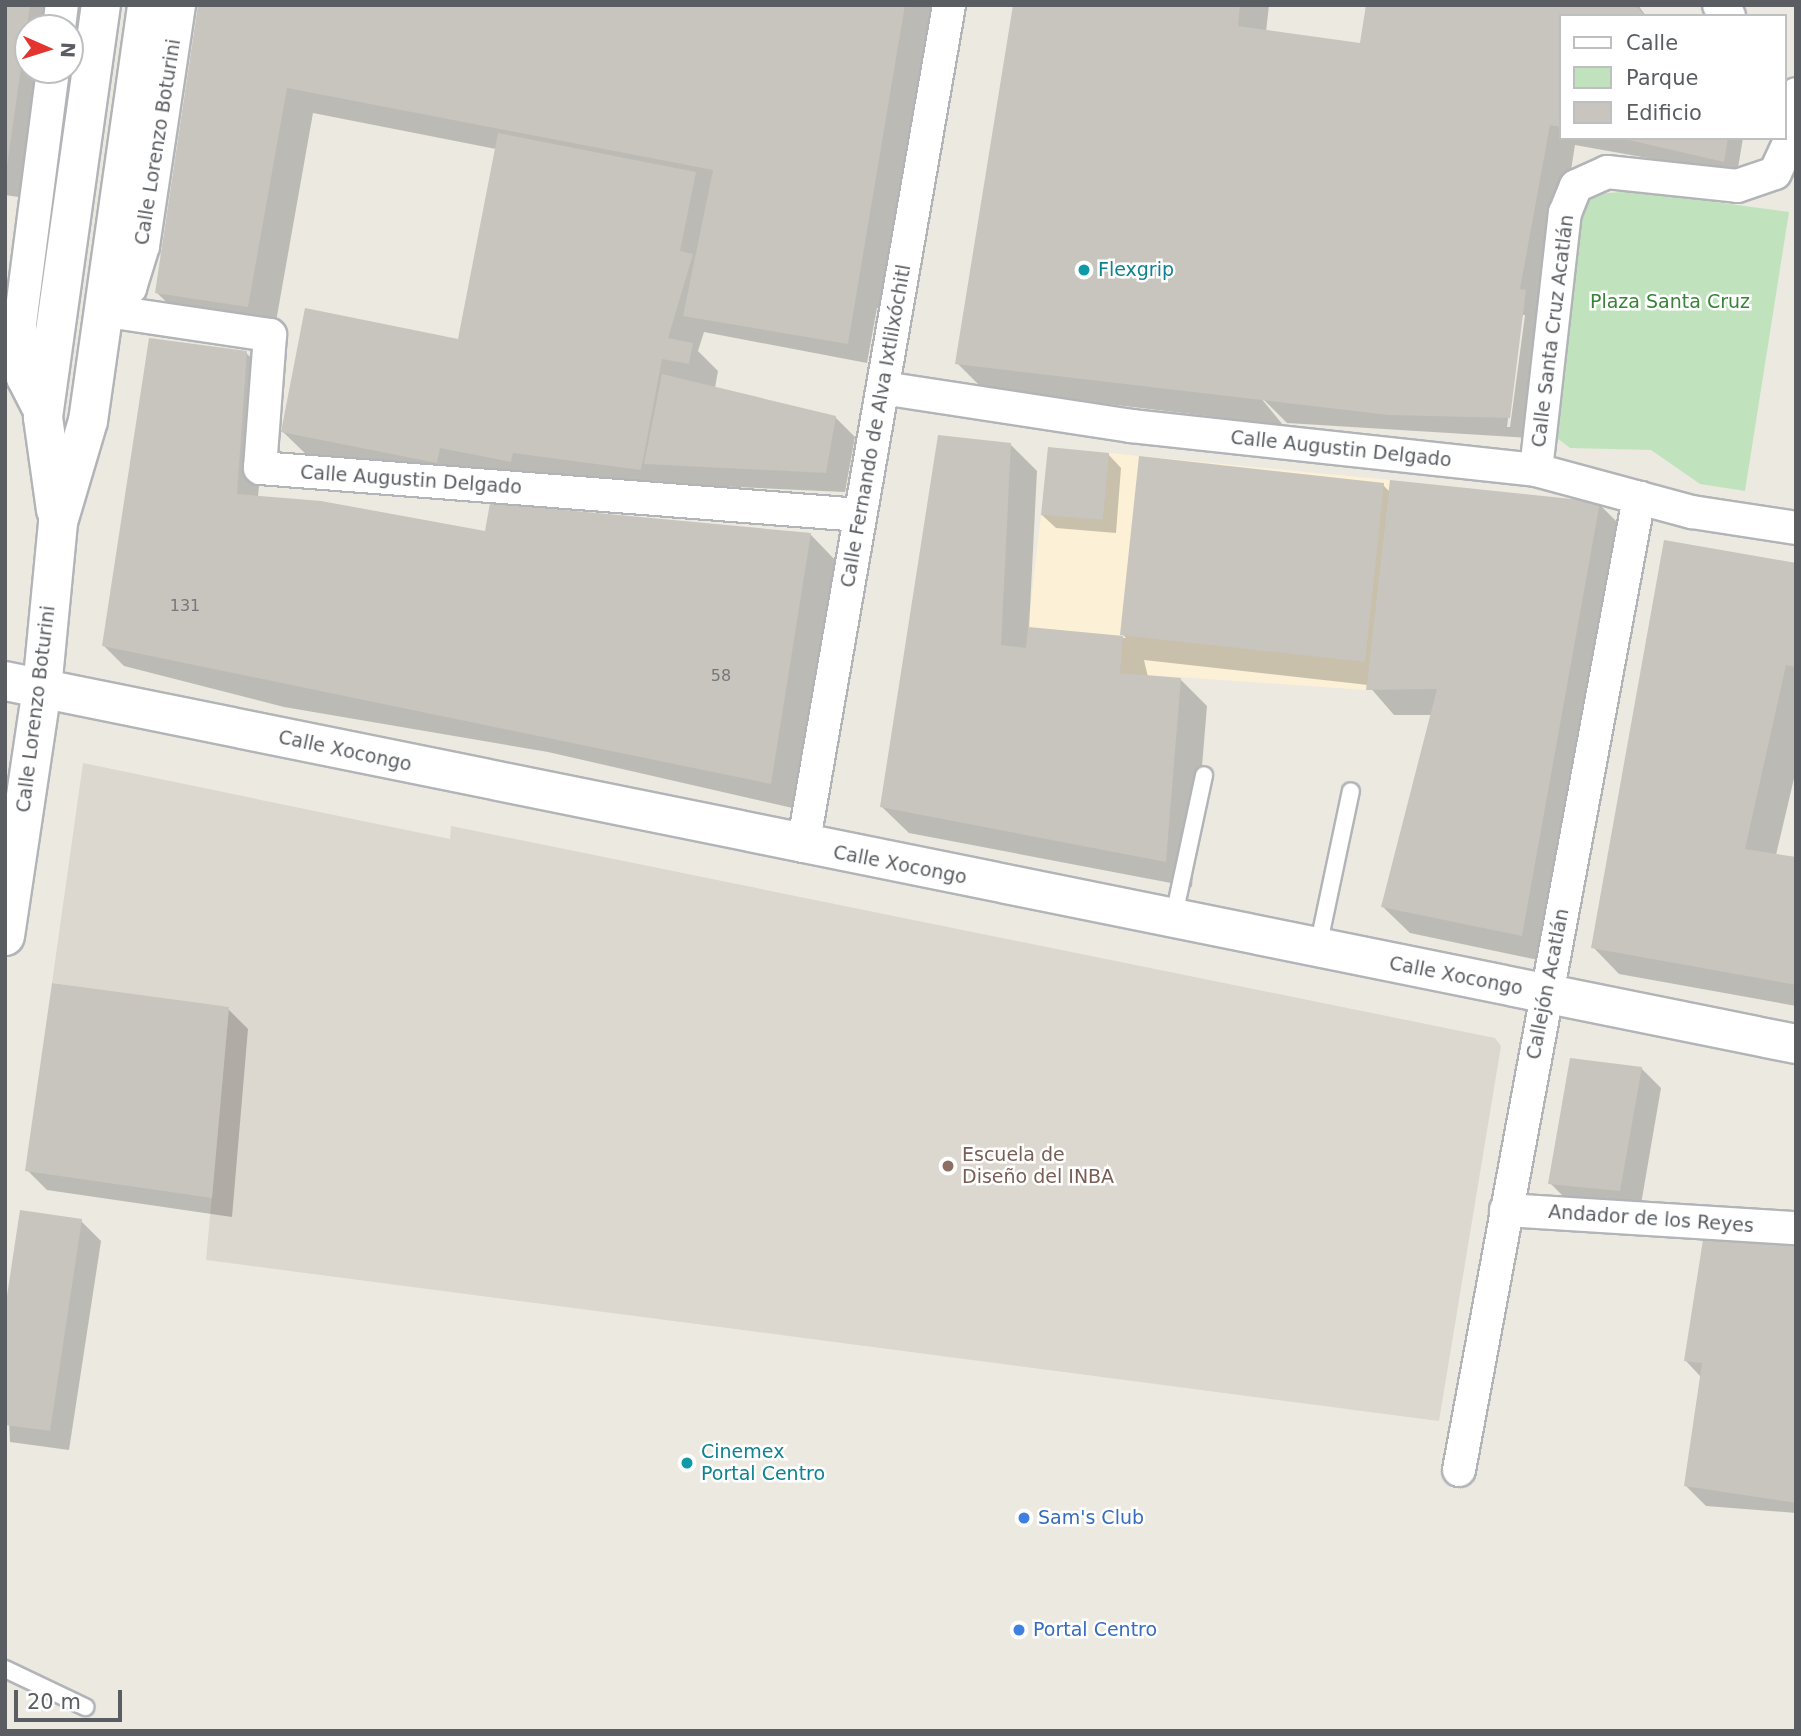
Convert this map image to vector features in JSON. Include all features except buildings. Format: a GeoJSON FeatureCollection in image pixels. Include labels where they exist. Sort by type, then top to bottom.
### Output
{"type":"FeatureCollection","features":[{"type":"Feature","properties":{"kind":"street","name":"Calle Lorenzo Boturini"},"geometry":{"type":"LineString","coordinates":[[58,522],[43,417],[101,5]]}},
{"type":"Feature","properties":{"kind":"street","name":"Calle Lorenzo Boturini"},"geometry":{"type":"LineString","coordinates":[[5,936],[42,689],[58,522],[88,421],[107,311],[147,5]]}},
{"type":"Feature","properties":{"kind":"street","name":"Calle Lorenzo Boturini"},"geometry":{"type":"LineString","coordinates":[[107,311],[130,288],[143,246],[179,5]]}},
{"type":"Feature","properties":{"kind":"street","name":"Calle Fernando de Alva Ixtlilxóchitl"},"geometry":{"type":"LineString","coordinates":[[803,846],[949,5]]}},
{"type":"Feature","properties":{"kind":"street","name":"Calle Lorenzo Boturini"},"geometry":{"type":"LineString","coordinates":[[43,417],[14,376],[10,315],[51,84]]}},
{"type":"Feature","properties":{"kind":"street","name":"Calle Santa Cruz Acatlán"},"geometry":{"type":"LineString","coordinates":[[1536,470],[1565,213],[1576,186],[1607,172],[1737,186],[1775,173],[1791,139],[1796,93]]}},
{"type":"Feature","properties":{"kind":"street","name":"Calle Augustin Delgado"},"geometry":{"type":"LineString","coordinates":[[107,311],[270,335],[260,468],[860,515]]}},
{"type":"Feature","properties":{"kind":"street","name":"Calle Augustin Delgado"},"geometry":{"type":"LineString","coordinates":[[883,388],[1131,426],[1536,470],[1639,498],[1796,528]]}},
{"type":"Feature","properties":{"kind":"street","name":"Callejón Acatlán"},"geometry":{"type":"LineString","coordinates":[[1459,1470],[1545,994],[1639,498]]}},
{"type":"Feature","properties":{"kind":"street","name":"Calle Xocongo"},"geometry":{"type":"LineString","coordinates":[[5,681],[803,846],[1796,1044]]}},
{"type":"Feature","properties":{"kind":"street","name":"Andador de los Reyes"},"geometry":{"type":"LineString","coordinates":[[1506,1210],[1796,1228]]}},
{"type":"Feature","properties":{"kind":"lane"},"geometry":{"type":"LineString","coordinates":[[1173,920],[1204,775]]}},
{"type":"Feature","properties":{"kind":"lane"},"geometry":{"type":"LineString","coordinates":[[1318,949],[1351,792]]}},
{"type":"Feature","properties":{"kind":"lane"},"geometry":{"type":"LineString","coordinates":[[5,1669],[85,1707]]}},
{"type":"Feature","properties":{"kind":"shaded area"},"geometry":{"type":"Polygon","coordinates":[[[1109,453],[1390,480],[1366,690],[1120,673],[1123,636],[1028,627],[1041,515],[1103,520],[1109,453]]]}},
{"type":"Feature","properties":{"kind":"shaded area","name":"Escuela de Diseño del INBA"},"geometry":{"type":"Polygon","coordinates":[[[83,763],[450,839],[451,826],[1495,1038],[1501,1046],[1439,1421],[206,1260],[229,1008],[52,983],[83,763]]]}},
{"type":"Feature","properties":{"kind":"green space","name":"Plaza Santa Cruz"},"geometry":{"type":"Polygon","coordinates":[[[1634,191],[1789,212],[1745,491],[1700,484],[1651,450],[1570,448],[1549,432],[1578,212],[1596,194],[1634,191]]]}},
{"type":"Feature","properties":{"kind":"place","name":"Flexgrip"},"geometry":{"type":"Point","coordinates":[1084,270]}},
{"type":"Feature","properties":{"kind":"place","name":"Escuela de Diseño del INBA"},"geometry":{"type":"Point","coordinates":[948,1166]}},
{"type":"Feature","properties":{"kind":"place","name":"Cinemex Portal Centro"},"geometry":{"type":"Point","coordinates":[687,1463]}},
{"type":"Feature","properties":{"kind":"place","name":"Sam's Club"},"geometry":{"type":"Point","coordinates":[1024,1518]}},
{"type":"Feature","properties":{"kind":"place","name":"Portal Centro"},"geometry":{"type":"Point","coordinates":[1019,1630]}}]}
